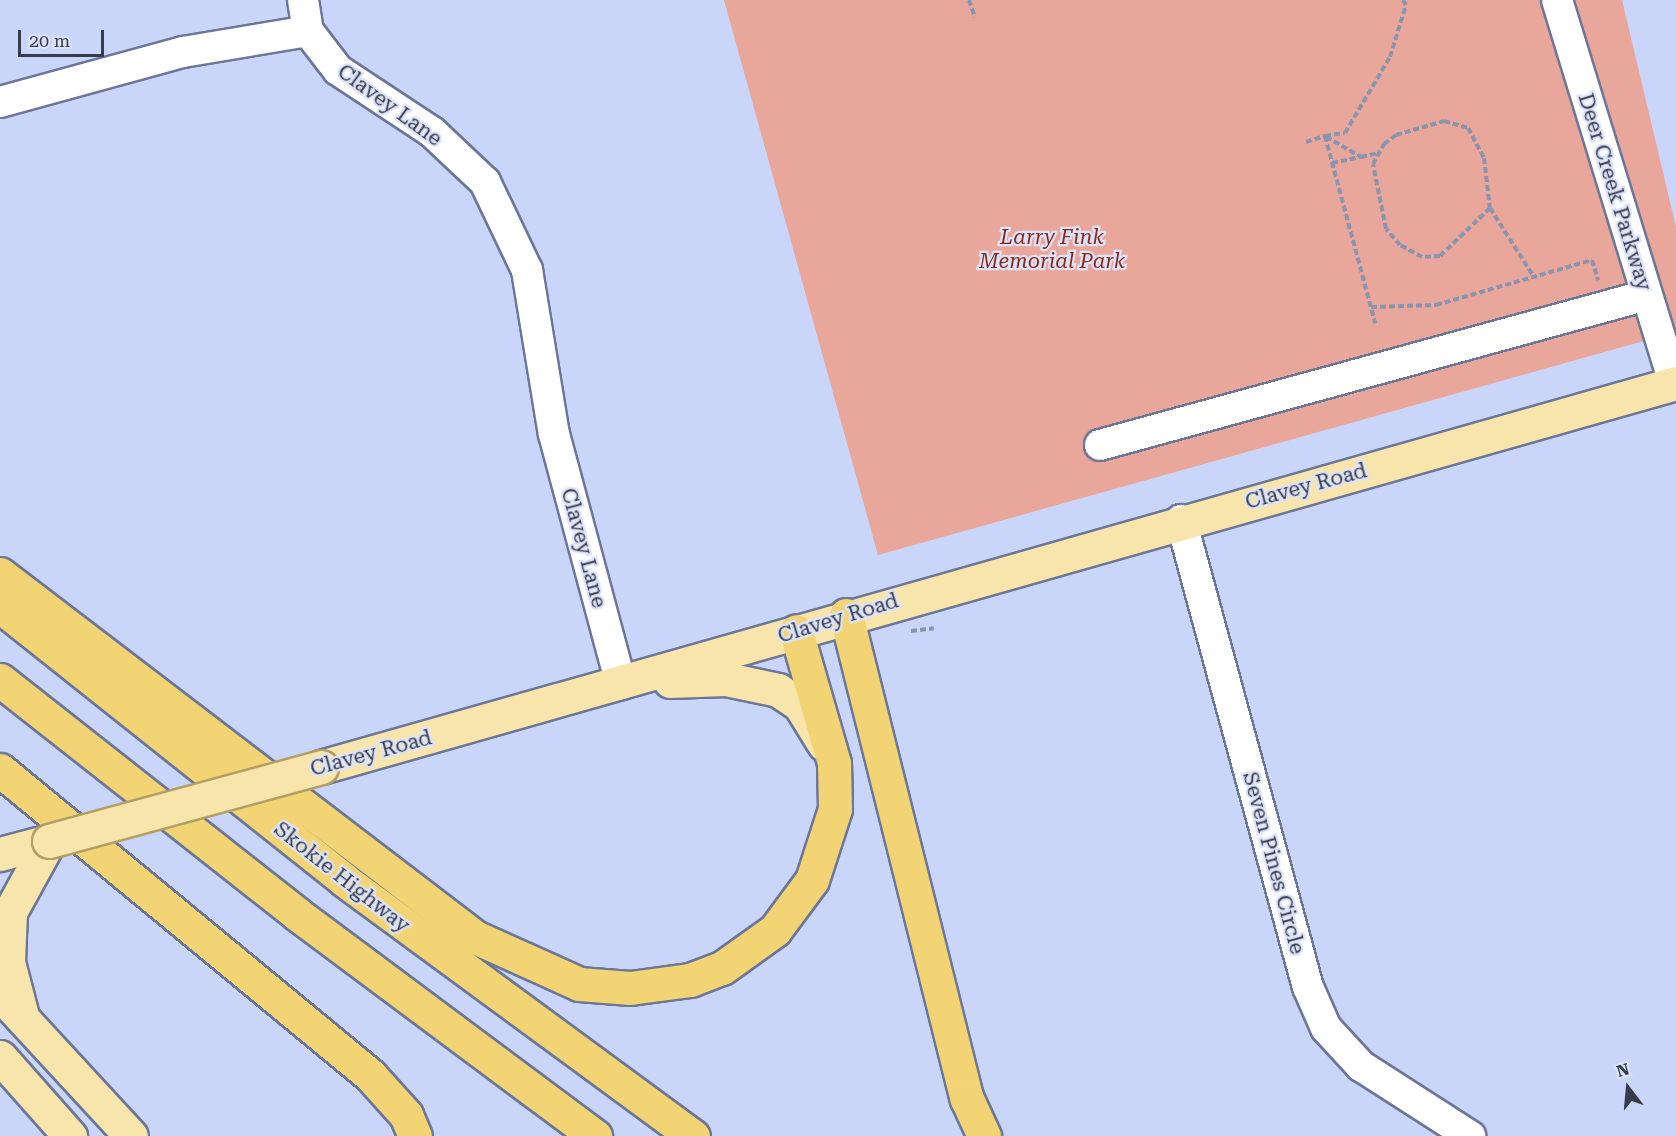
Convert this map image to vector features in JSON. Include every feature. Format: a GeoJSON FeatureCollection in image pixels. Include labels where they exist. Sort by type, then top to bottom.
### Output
{"type":"FeatureCollection","features":[{"type":"Feature","properties":{"kind":"highway"},"geometry":{"type":"LineString","coordinates":[[0,574],[475,937],[579,984],[630,988],[690,980],[722,968],[775,930],[812,880],[827,845],[835,809],[834,763],[796,631]]}},
{"type":"Feature","properties":{"kind":"highway","name":"Skokie Highway"},"geometry":{"type":"LineString","coordinates":[[0,606],[344,880],[693,1136]]}},
{"type":"Feature","properties":{"kind":"highway"},"geometry":{"type":"LineString","coordinates":[[846,615],[967,1099],[984,1136]]}},
{"type":"Feature","properties":{"kind":"highway"},"geometry":{"type":"LineString","coordinates":[[0,680],[297,914],[595,1136]]}},
{"type":"Feature","properties":{"kind":"highway"},"geometry":{"type":"LineString","coordinates":[[0,770],[370,1075],[405,1115],[415,1136]]}},
{"type":"Feature","properties":{"kind":"main road","name":"Clavey Road"},"geometry":{"type":"LineString","coordinates":[[0,854],[624,683],[846,615],[1675,383]]}},
{"type":"Feature","properties":{"kind":"main road"},"geometry":{"type":"LineString","coordinates":[[624,683],[726,679],[778,690],[800,705],[834,763]]}},
{"type":"Feature","properties":{"kind":"main road"},"geometry":{"type":"LineString","coordinates":[[23,1019],[8,962],[10,912],[49,841]]}},
{"type":"Feature","properties":{"kind":"main road"},"geometry":{"type":"LineString","coordinates":[[0,994],[131,1136]]}},
{"type":"Feature","properties":{"kind":"main road"},"geometry":{"type":"LineString","coordinates":[[0,1057],[69,1136]]}},
{"type":"Feature","properties":{"kind":"street"},"geometry":{"type":"LineString","coordinates":[[0,102],[183,52],[308,31],[303,0]]}},
{"type":"Feature","properties":{"kind":"street","name":"Deer Creek Parkway"},"geometry":{"type":"LineString","coordinates":[[1557,0],[1675,383]]}},
{"type":"Feature","properties":{"kind":"street","name":"Clavey Lane"},"geometry":{"type":"LineString","coordinates":[[308,31],[338,70],[432,132],[496,200],[527,270],[554,434],[624,683]]}},
{"type":"Feature","properties":{"kind":"street"},"geometry":{"type":"LineString","coordinates":[[1100,445],[1647,295]]}},
{"type":"Feature","properties":{"kind":"street","name":"Seven Pines Circle"},"geometry":{"type":"LineString","coordinates":[[1181,520],[1308,987],[1326,1028],[1361,1066],[1470,1136]]}},
{"type":"Feature","properties":{"kind":"path"},"geometry":{"type":"LineString","coordinates":[[969,0],[975,17]]}},
{"type":"Feature","properties":{"kind":"path"},"geometry":{"type":"LineString","coordinates":[[1306,142],[1345,133],[1390,57],[1406,6],[1403,0]]}},
{"type":"Feature","properties":{"kind":"path"},"geometry":{"type":"LineString","coordinates":[[1490,208],[1440,256],[1422,257],[1400,246],[1380,208],[1373,164],[1379,152],[1396,135],[1444,121],[1468,128],[1484,158],[1490,208],[1534,277]]}},
{"type":"Feature","properties":{"kind":"path"},"geometry":{"type":"LineString","coordinates":[[1325,136],[1360,157]]}},
{"type":"Feature","properties":{"kind":"path"},"geometry":{"type":"LineString","coordinates":[[1325,136],[1375,323]]}},
{"type":"Feature","properties":{"kind":"path"},"geometry":{"type":"LineString","coordinates":[[1332,163],[1379,152]]}},
{"type":"Feature","properties":{"kind":"path"},"geometry":{"type":"LineString","coordinates":[[1371,307],[1436,305],[1592,260],[1601,289]]}},
{"type":"Feature","properties":{"kind":"green space","name":"Larry Fink Memorial Park"},"geometry":{"type":"Polygon","coordinates":[[[724,0],[1622,0],[1676,227],[1676,332],[878,555],[724,0]]]}}]}
